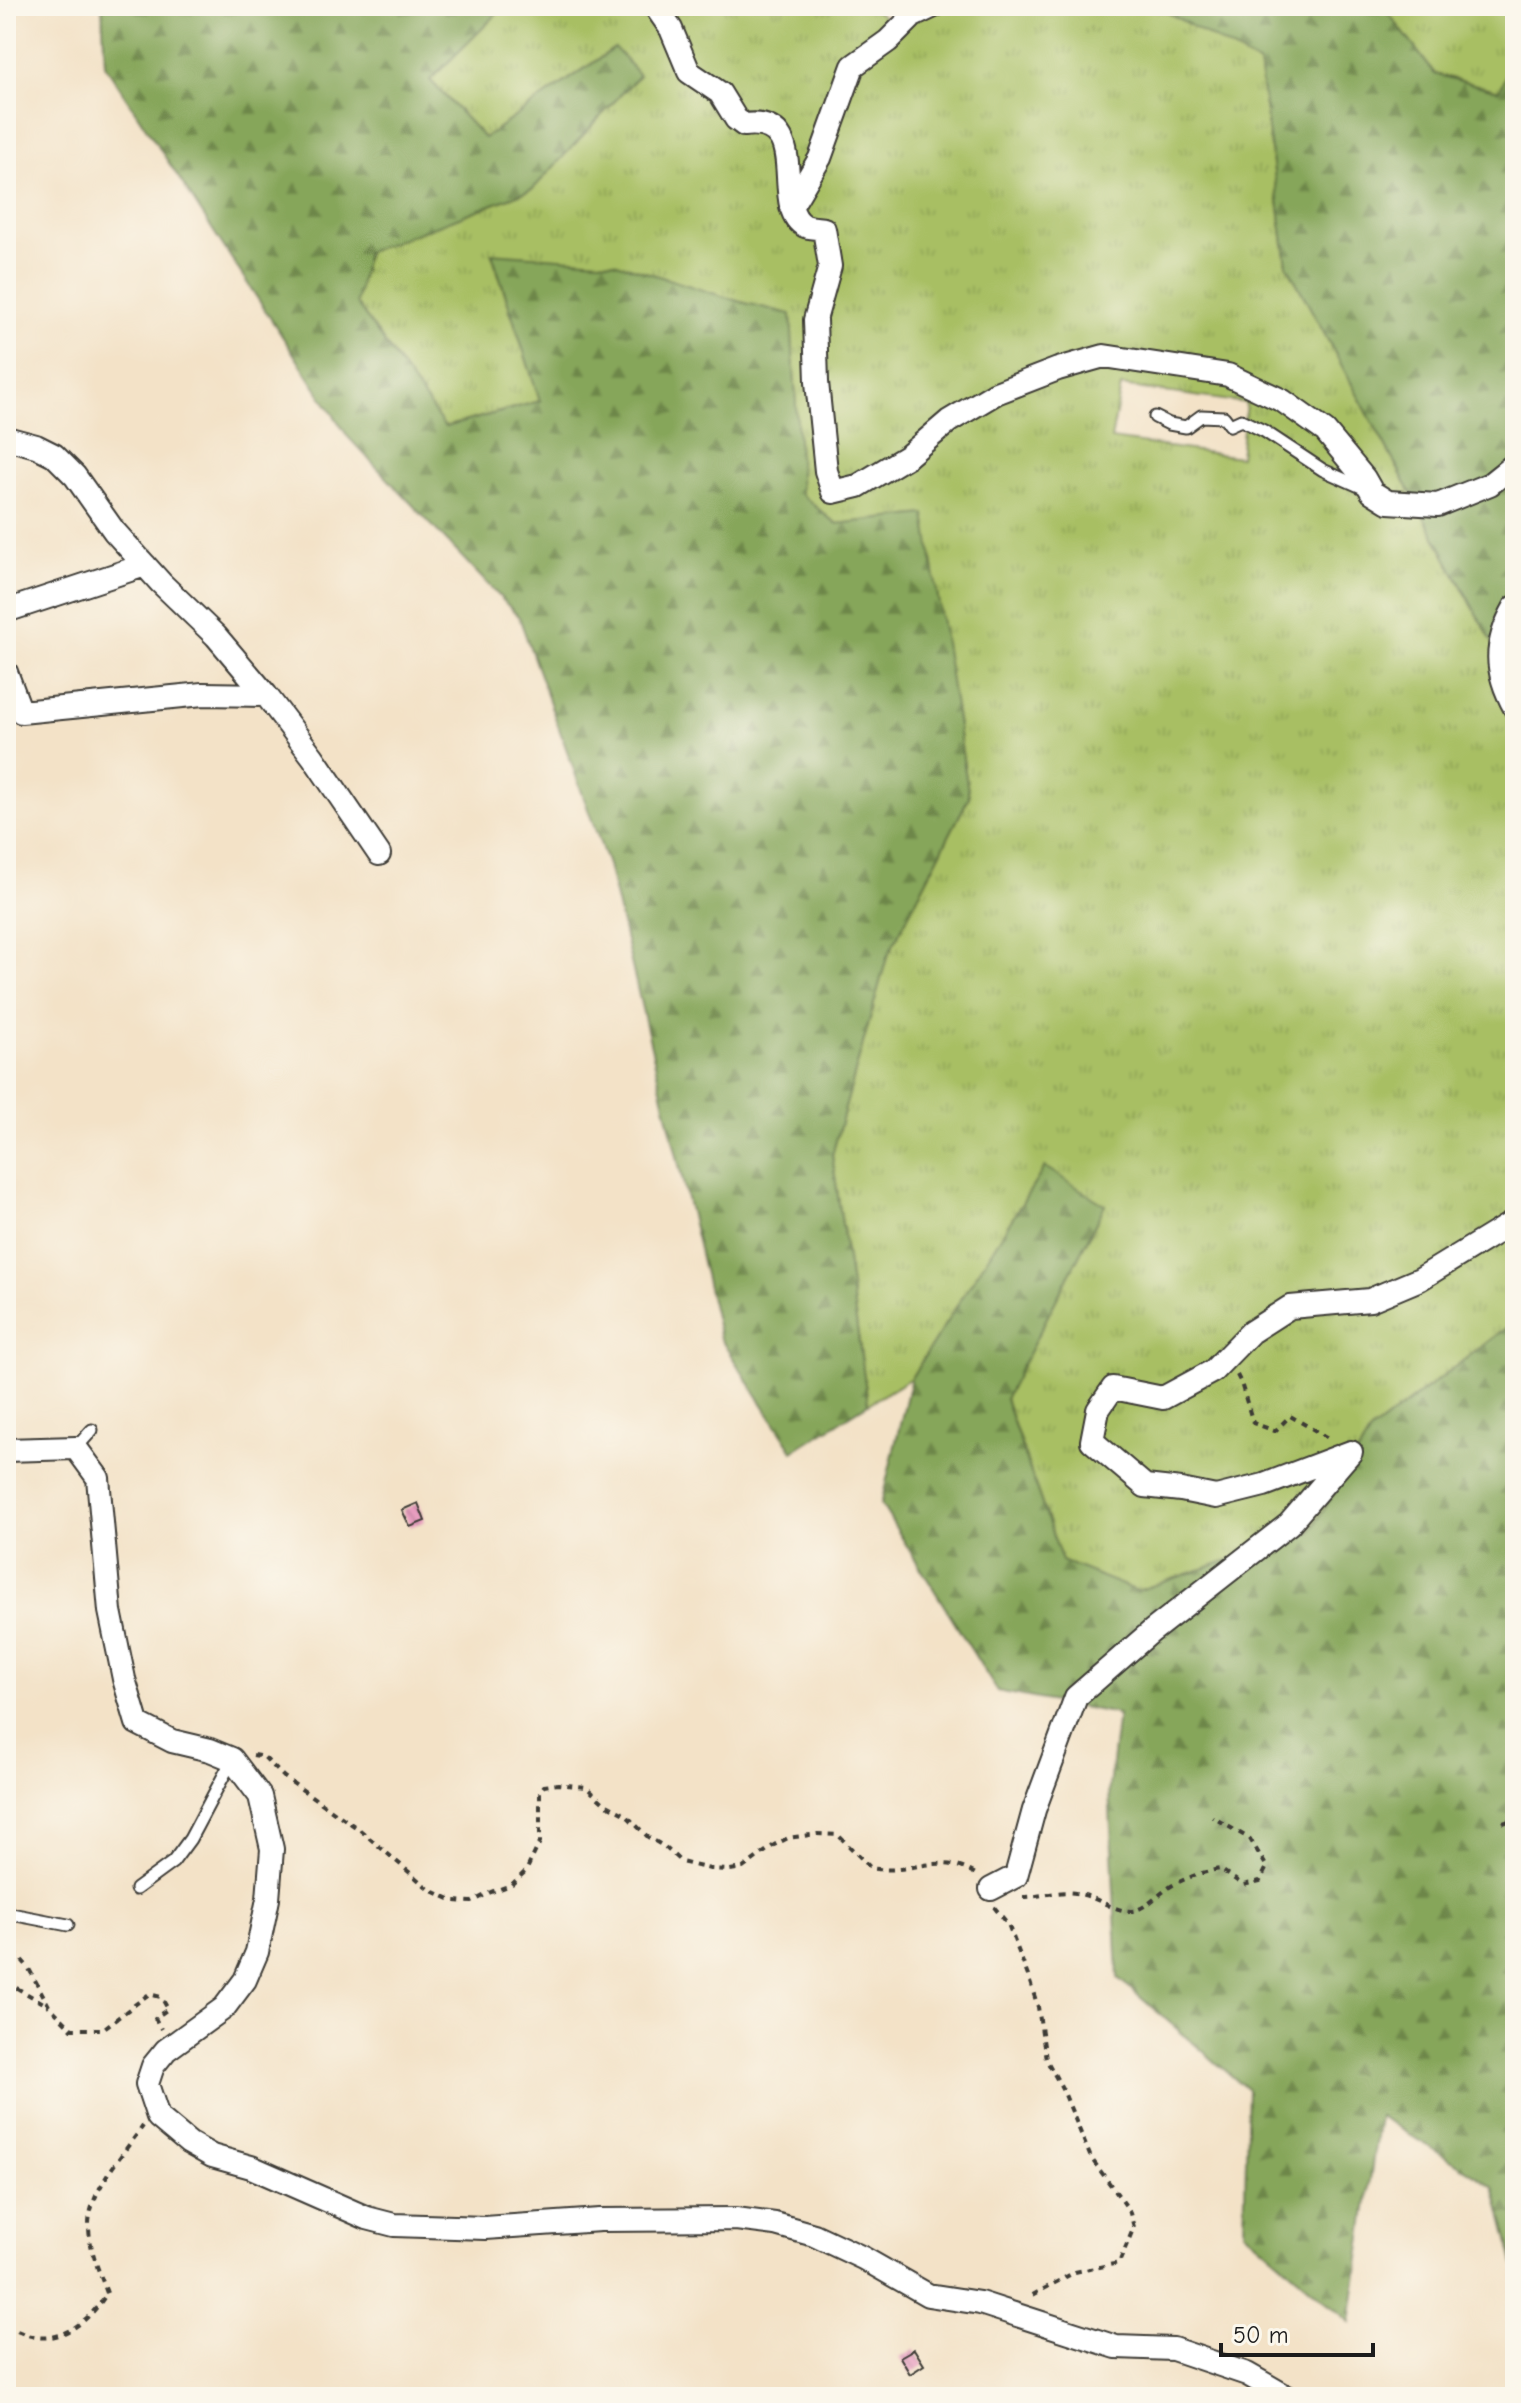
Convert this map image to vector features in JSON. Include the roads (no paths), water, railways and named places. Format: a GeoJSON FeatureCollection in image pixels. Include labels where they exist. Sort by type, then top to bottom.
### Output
{"type":"FeatureCollection","features":[{"type":"Feature","properties":{"kind":"street"},"geometry":{"type":"LineString","coordinates":[[655,6],[671,29],[689,72],[720,93],[736,119],[744,125],[756,123],[776,132],[788,157],[790,208],[805,226],[824,229],[830,266],[815,320],[821,430],[826,471],[833,492],[858,486],[908,456],[949,421],[996,393],[1058,369],[1104,356],[1228,375],[1283,401],[1325,431],[1372,492],[1388,502],[1438,505],[1490,484],[1515,464]]}},
{"type":"Feature","properties":{"kind":"street"},"geometry":{"type":"LineString","coordinates":[[790,208],[820,158],[853,66],[888,41],[913,16],[934,6]]}},
{"type":"Feature","properties":{"kind":"street"},"geometry":{"type":"LineString","coordinates":[[6,438],[36,446],[54,455],[75,476],[114,531],[216,636],[266,695],[379,854]]}},
{"type":"Feature","properties":{"kind":"street"},"geometry":{"type":"LineString","coordinates":[[6,611],[145,565]]}},
{"type":"Feature","properties":{"kind":"street"},"geometry":{"type":"LineString","coordinates":[[1515,607],[1501,631],[1498,659],[1507,694],[1515,708]]}},
{"type":"Feature","properties":{"kind":"street"},"geometry":{"type":"LineString","coordinates":[[6,672],[14,714],[203,694],[266,695]]}},
{"type":"Feature","properties":{"kind":"street"},"geometry":{"type":"LineString","coordinates":[[991,1889],[1016,1876],[1034,1810],[1076,1697],[1152,1631],[1289,1524],[1351,1452],[1264,1485],[1216,1497],[1145,1486],[1092,1441],[1098,1410],[1113,1388],[1163,1398],[1213,1371],[1251,1332],[1290,1307],[1370,1300],[1420,1279],[1515,1221]]}},
{"type":"Feature","properties":{"kind":"street"},"geometry":{"type":"LineString","coordinates":[[6,1450],[76,1448],[98,1478],[110,1611],[137,1723],[172,1741],[232,1759],[260,1796],[272,1849],[268,1899],[257,1952],[245,1980],[224,2008],[175,2041],[153,2066],[147,2084],[158,2117],[189,2143],[212,2156],[251,2167],[367,2218],[394,2225],[485,2228],[637,2219],[736,2219],[775,2224],[814,2235],[851,2252],[928,2295],[980,2303],[1116,2347],[1173,2349],[1247,2374],[1287,2397]]}},
{"type":"Feature","properties":{"kind":"lane"},"geometry":{"type":"LineString","coordinates":[[1155,417],[1186,427],[1201,416],[1224,417],[1230,425],[1241,420],[1264,431],[1323,470],[1372,492]]}},
{"type":"Feature","properties":{"kind":"lane"},"geometry":{"type":"LineString","coordinates":[[76,1448],[92,1430]]}},
{"type":"Feature","properties":{"kind":"lane"},"geometry":{"type":"LineString","coordinates":[[136,1889],[173,1862],[190,1839],[232,1759]]}},
{"type":"Feature","properties":{"kind":"lane"},"geometry":{"type":"LineString","coordinates":[[6,1913],[68,1925]]}}]}
